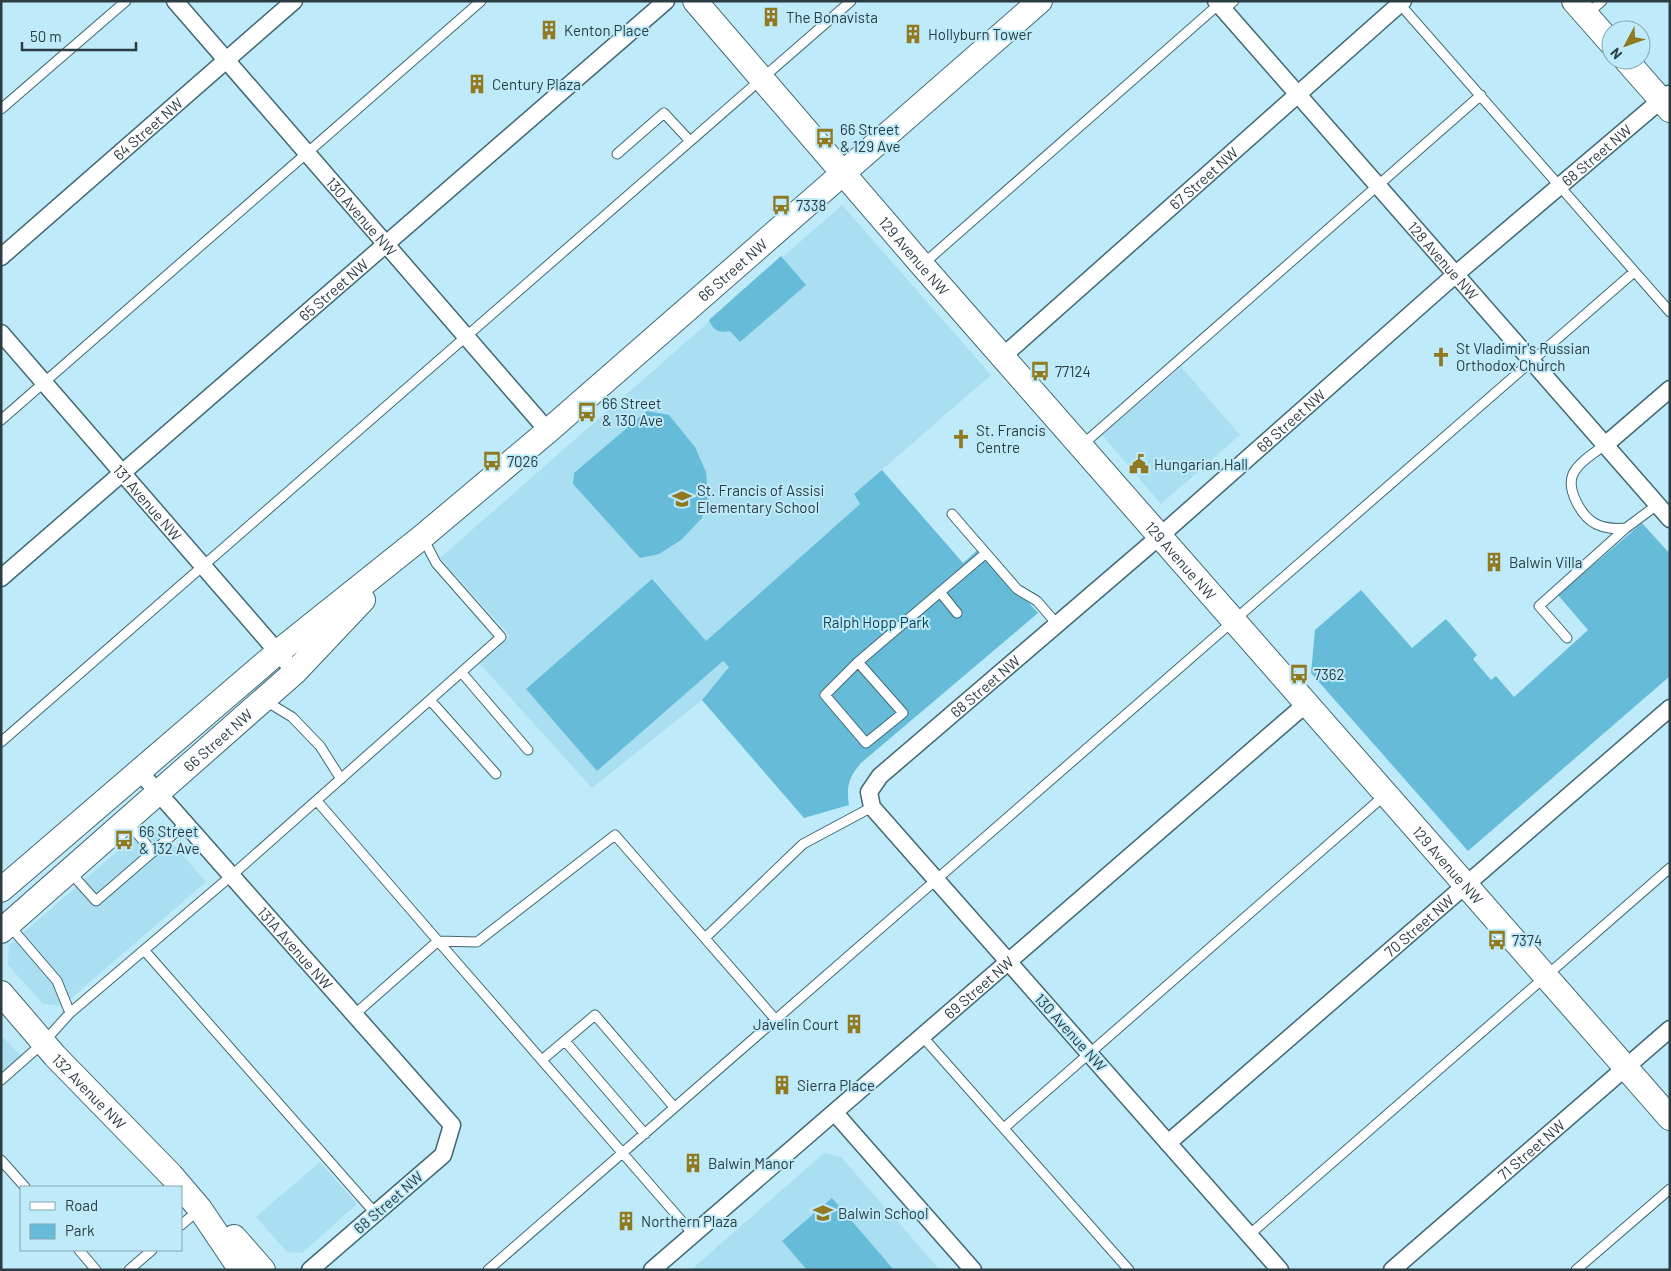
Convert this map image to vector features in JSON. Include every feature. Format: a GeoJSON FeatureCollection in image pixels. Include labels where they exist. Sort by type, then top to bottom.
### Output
{"type":"FeatureCollection","features":[{"type":"Feature","properties":{"kind":"street","name":"130 Avenue NW"},"geometry":{"type":"LineString","coordinates":[[175,1],[548,431]]}},
{"type":"Feature","properties":{"kind":"street","name":"64 Street NW"},"geometry":{"type":"LineString","coordinates":[[1,257],[294,1]]}},
{"type":"Feature","properties":{"kind":"street","name":"65 Street NW"},"geometry":{"type":"LineString","coordinates":[[1,578],[387,246],[666,1]]}},
{"type":"Feature","properties":{"kind":"street","name":"129 Avenue NW"},"geometry":{"type":"LineString","coordinates":[[695,1],[845,173],[922,265],[1465,887],[1670,1118]]}},
{"type":"Feature","properties":{"kind":"street","name":"66 Street NW"},"geometry":{"type":"LineString","coordinates":[[1,890],[278,652],[422,537],[548,431],[1040,1]]}},
{"type":"Feature","properties":{"kind":"street","name":"67 Street NW"},"geometry":{"type":"LineString","coordinates":[[1003,356],[1400,2]]}},
{"type":"Feature","properties":{"kind":"street","name":"128 Avenue NW"},"geometry":{"type":"LineString","coordinates":[[1223,4],[1298,94],[1670,519]]}},
{"type":"Feature","properties":{"kind":"street"},"geometry":{"type":"LineString","coordinates":[[1587,6],[1601,28]]}},
{"type":"Feature","properties":{"kind":"street"},"geometry":{"type":"LineString","coordinates":[[1636,70],[1667,101]]}},
{"type":"Feature","properties":{"kind":"street","name":"68 Street NW"},"geometry":{"type":"LineString","coordinates":[[871,799],[880,776],[1056,623],[1160,536],[1456,274],[1667,101]]}},
{"type":"Feature","properties":{"kind":"street","name":"131 Avenue NW"},"geometry":{"type":"LineString","coordinates":[[1,333],[294,672]]}},
{"type":"Feature","properties":{"kind":"street"},"geometry":{"type":"LineString","coordinates":[[1605,445],[1670,389]]}},
{"type":"Feature","properties":{"kind":"street","name":"66 Street NW"},"geometry":{"type":"LineString","coordinates":[[5,928],[294,672],[422,537]]}},
{"type":"Feature","properties":{"kind":"street","name":"69 Street NW"},"geometry":{"type":"LineString","coordinates":[[652,1270],[1306,704]]}},
{"type":"Feature","properties":{"kind":"street","name":"70 Street NW"},"geometry":{"type":"LineString","coordinates":[[1168,1143],[1670,708]]}},
{"type":"Feature","properties":{"kind":"street","name":"131A Avenue NW"},"geometry":{"type":"LineString","coordinates":[[139,771],[452,1125]]}},
{"type":"Feature","properties":{"kind":"street","name":"130 Avenue NW"},"geometry":{"type":"LineString","coordinates":[[871,799],[936,880],[1280,1270]]}},
{"type":"Feature","properties":{"kind":"street","name":"132 Avenue NW"},"geometry":{"type":"LineString","coordinates":[[1,993],[44,1043],[150,1152],[180,1186]]}},
{"type":"Feature","properties":{"kind":"street","name":"71 Street NW"},"geometry":{"type":"LineString","coordinates":[[1392,1270],[1670,1028]]}},
{"type":"Feature","properties":{"kind":"street"},"geometry":{"type":"LineString","coordinates":[[835,1113],[973,1270]]}},
{"type":"Feature","properties":{"kind":"street","name":"68 Street NW"},"geometry":{"type":"LineString","coordinates":[[310,1270],[442,1155],[452,1125]]}},
{"type":"Feature","properties":{"kind":"street","name":"132 Avenue NW"},"geometry":{"type":"LineString","coordinates":[[182,1188],[200,1209],[241,1270]]}},
{"type":"Feature","properties":{"kind":"street","name":"132 Avenue NW"},"geometry":{"type":"LineString","coordinates":[[200,1209],[236,1239],[263,1270]]}},
{"type":"Feature","properties":{"kind":"lane"},"geometry":{"type":"LineString","coordinates":[[1,109],[126,1]]}},
{"type":"Feature","properties":{"kind":"lane"},"geometry":{"type":"LineString","coordinates":[[1,420],[481,1]]}},
{"type":"Feature","properties":{"kind":"lane"},"geometry":{"type":"LineString","coordinates":[[1,742],[851,1]]}},
{"type":"Feature","properties":{"kind":"lane"},"geometry":{"type":"LineString","coordinates":[[1400,2],[1670,312]]}},
{"type":"Feature","properties":{"kind":"lane"},"geometry":{"type":"LineString","coordinates":[[922,265],[1223,4]]}},
{"type":"Feature","properties":{"kind":"lane"},"geometry":{"type":"LineString","coordinates":[[1081,446],[1481,96]]}},
{"type":"Feature","properties":{"kind":"lane"},"geometry":{"type":"LineString","coordinates":[[616,154],[664,112],[690,141]]}},
{"type":"Feature","properties":{"kind":"lane"},"geometry":{"type":"LineString","coordinates":[[488,1270],[1233,619],[1532,363],[1634,272]]}},
{"type":"Feature","properties":{"kind":"lane"},"geometry":{"type":"LineString","coordinates":[[1605,445],[1587,459],[1573,475],[1572,490],[1578,507],[1594,524],[1610,529],[1626,528]]}},
{"type":"Feature","properties":{"kind":"lane"},"geometry":{"type":"LineString","coordinates":[[1567,638],[1539,606],[1626,528],[1657,505]]}},
{"type":"Feature","properties":{"kind":"lane"},"geometry":{"type":"LineString","coordinates":[[952,514],[1018,589],[1037,601],[1056,623]]}},
{"type":"Feature","properties":{"kind":"lane"},"geometry":{"type":"LineString","coordinates":[[1,1080],[44,1043],[70,1014],[231,876],[501,637],[436,563],[422,537]]}},
{"type":"Feature","properties":{"kind":"lane"},"geometry":{"type":"LineString","coordinates":[[858,662],[903,713],[866,743],[825,695],[858,662],[986,552]]}},
{"type":"Feature","properties":{"kind":"lane"},"geometry":{"type":"LineString","coordinates":[[940,592],[957,613]]}},
{"type":"Feature","properties":{"kind":"lane"},"geometry":{"type":"LineString","coordinates":[[462,673],[528,750]]}},
{"type":"Feature","properties":{"kind":"lane"},"geometry":{"type":"LineString","coordinates":[[264,699],[292,717],[320,746],[341,779]]}},
{"type":"Feature","properties":{"kind":"lane"},"geometry":{"type":"LineString","coordinates":[[430,700],[496,774]]}},
{"type":"Feature","properties":{"kind":"lane"},"geometry":{"type":"LineString","coordinates":[[1004,1128],[1386,795]]}},
{"type":"Feature","properties":{"kind":"lane"},"geometry":{"type":"LineString","coordinates":[[705,938],[803,844],[871,799]]}},
{"type":"Feature","properties":{"kind":"lane"},"geometry":{"type":"LineString","coordinates":[[316,800],[693,1234]]}},
{"type":"Feature","properties":{"kind":"lane"},"geometry":{"type":"LineString","coordinates":[[126,821],[153,852]]}},
{"type":"Feature","properties":{"kind":"lane"},"geometry":{"type":"LineString","coordinates":[[70,871],[96,901],[185,824]]}},
{"type":"Feature","properties":{"kind":"lane"},"geometry":{"type":"LineString","coordinates":[[354,1015],[438,941],[476,942],[615,835],[776,1020]]}},
{"type":"Feature","properties":{"kind":"lane"},"geometry":{"type":"LineString","coordinates":[[1249,1235],[1670,868]]}},
{"type":"Feature","properties":{"kind":"lane"},"geometry":{"type":"LineString","coordinates":[[5,928],[57,981],[70,1014]]}},
{"type":"Feature","properties":{"kind":"lane"},"geometry":{"type":"LineString","coordinates":[[144,950],[376,1213]]}},
{"type":"Feature","properties":{"kind":"lane"},"geometry":{"type":"LineString","coordinates":[[542,1060],[595,1015],[674,1108]]}},
{"type":"Feature","properties":{"kind":"lane"},"geometry":{"type":"LineString","coordinates":[[922,1036],[1128,1270]]}},
{"type":"Feature","properties":{"kind":"lane"},"geometry":{"type":"LineString","coordinates":[[565,1041],[645,1134]]}},
{"type":"Feature","properties":{"kind":"lane"},"geometry":{"type":"LineString","coordinates":[[1,1160],[24,1186]]}},
{"type":"Feature","properties":{"kind":"lane"},"geometry":{"type":"LineString","coordinates":[[1576,1270],[1670,1188]]}},
{"type":"Feature","properties":{"kind":"lane"},"geometry":{"type":"LineString","coordinates":[[182,1224],[200,1209]]}},
{"type":"Feature","properties":{"kind":"lane"},"geometry":{"type":"LineString","coordinates":[[80,1251],[96,1270]]}},
{"type":"Feature","properties":{"kind":"lane"},"geometry":{"type":"LineString","coordinates":[[129,1270],[151,1251]]}},
{"type":"Feature","properties":{"kind":"shaded area","name":"St. Francis of Assisi Elementary School"},"geometry":{"type":"Polygon","coordinates":[[[842,205],[991,375],[854,494],[861,503],[706,641],[729,667],[702,700],[592,788],[479,663],[510,636],[440,558],[842,205]]]}},
{"type":"Feature","properties":{"kind":"shaded area"},"geometry":{"type":"Polygon","coordinates":[[[1181,367],[1240,435],[1161,504],[1102,435],[1181,367]]]}},
{"type":"Feature","properties":{"kind":"shaded area"},"geometry":{"type":"Polygon","coordinates":[[[142,830],[162,831],[206,882],[62,1006],[43,1004],[8,965],[9,945],[142,830]]]}},
{"type":"Feature","properties":{"kind":"shaded area"},"geometry":{"type":"Polygon","coordinates":[[[1,1035],[21,1056],[1,1073],[1,1035]]]}},
{"type":"Feature","properties":{"kind":"shaded area","name":"Balwin School"},"geometry":{"type":"Polygon","coordinates":[[[824,1153],[841,1157],[940,1270],[691,1270],[824,1153]]]}},
{"type":"Feature","properties":{"kind":"shaded area"},"geometry":{"type":"Polygon","coordinates":[[[320,1162],[357,1204],[302,1253],[287,1252],[256,1217],[320,1162]]]}},
{"type":"Feature","properties":{"kind":"green space"},"geometry":{"type":"Polygon","coordinates":[[[781,256],[806,285],[740,342],[730,331],[722,332],[715,329],[709,320],[781,256]]]}},
{"type":"Feature","properties":{"kind":"green space"},"geometry":{"type":"Polygon","coordinates":[[[647,411],[669,415],[695,447],[706,472],[708,497],[702,518],[681,540],[659,554],[640,558],[573,484],[574,473],[647,411]]]}},
{"type":"Feature","properties":{"kind":"green space","name":"Ralph Hopp Park"},"geometry":{"type":"Polygon","coordinates":[[[882,470],[963,563],[980,548],[1038,613],[861,763],[849,782],[849,805],[804,818],[702,700],[729,667],[723,661],[597,771],[526,689],[652,579],[706,641],[860,504],[854,494],[882,470]]]}},
{"type":"Feature","properties":{"kind":"green space"},"geometry":{"type":"Polygon","coordinates":[[[1642,523],[1670,554],[1670,676],[1468,851],[1311,673],[1315,630],[1361,590],[1412,648],[1446,619],[1477,655],[1473,659],[1491,680],[1496,676],[1514,697],[1588,630],[1558,595],[1642,523]]]}},
{"type":"Feature","properties":{"kind":"green space"},"geometry":{"type":"Polygon","coordinates":[[[832,1198],[894,1270],[807,1270],[782,1241],[832,1198]]]}},
{"type":"Feature","properties":{"kind":"place","name":"The Bonavista"},"geometry":{"type":"Point","coordinates":[771,17]}},
{"type":"Feature","properties":{"kind":"place","name":"Kenton Place"},"geometry":{"type":"Point","coordinates":[549,30]}},
{"type":"Feature","properties":{"kind":"place","name":"Hollyburn Tower"},"geometry":{"type":"Point","coordinates":[913,34]}},
{"type":"Feature","properties":{"kind":"place","name":"Century Plaza"},"geometry":{"type":"Point","coordinates":[477,84]}},
{"type":"Feature","properties":{"kind":"place","name":"66 Street & 129 Ave"},"geometry":{"type":"Point","coordinates":[825,138]}},
{"type":"Feature","properties":{"kind":"place","name":"7338"},"geometry":{"type":"Point","coordinates":[781,205]}},
{"type":"Feature","properties":{"kind":"place","name":"St Vladimir's Russian Orthodox Church"},"geometry":{"type":"Point","coordinates":[1441,357]}},
{"type":"Feature","properties":{"kind":"place","name":"77124"},"geometry":{"type":"Point","coordinates":[1040,371]}},
{"type":"Feature","properties":{"kind":"place","name":"66 Street & 130 Ave"},"geometry":{"type":"Point","coordinates":[587,412]}},
{"type":"Feature","properties":{"kind":"place","name":"St. Francis Centre"},"geometry":{"type":"Point","coordinates":[961,439]}},
{"type":"Feature","properties":{"kind":"place","name":"7026"},"geometry":{"type":"Point","coordinates":[492,461]}},
{"type":"Feature","properties":{"kind":"place","name":"Hungarian Hall"},"geometry":{"type":"Point","coordinates":[1139,464]}},
{"type":"Feature","properties":{"kind":"place","name":"St. Francis of Assisi Elementary School"},"geometry":{"type":"Point","coordinates":[682,499]}},
{"type":"Feature","properties":{"kind":"place","name":"Balwin Villa"},"geometry":{"type":"Point","coordinates":[1494,562]}},
{"type":"Feature","properties":{"kind":"place","name":"7362"},"geometry":{"type":"Point","coordinates":[1299,674]}},
{"type":"Feature","properties":{"kind":"place","name":"66 Street & 132 Ave"},"geometry":{"type":"Point","coordinates":[124,840]}},
{"type":"Feature","properties":{"kind":"place","name":"7374"},"geometry":{"type":"Point","coordinates":[1497,940]}},
{"type":"Feature","properties":{"kind":"place","name":"Javelin Court"},"geometry":{"type":"Point","coordinates":[854,1024]}},
{"type":"Feature","properties":{"kind":"place","name":"Sierra Place"},"geometry":{"type":"Point","coordinates":[782,1085]}},
{"type":"Feature","properties":{"kind":"place","name":"Balwin Manor"},"geometry":{"type":"Point","coordinates":[693,1163]}},
{"type":"Feature","properties":{"kind":"place","name":"Balwin School"},"geometry":{"type":"Point","coordinates":[823,1213]}},
{"type":"Feature","properties":{"kind":"place","name":"Northern Plaza"},"geometry":{"type":"Point","coordinates":[626,1221]}}]}
